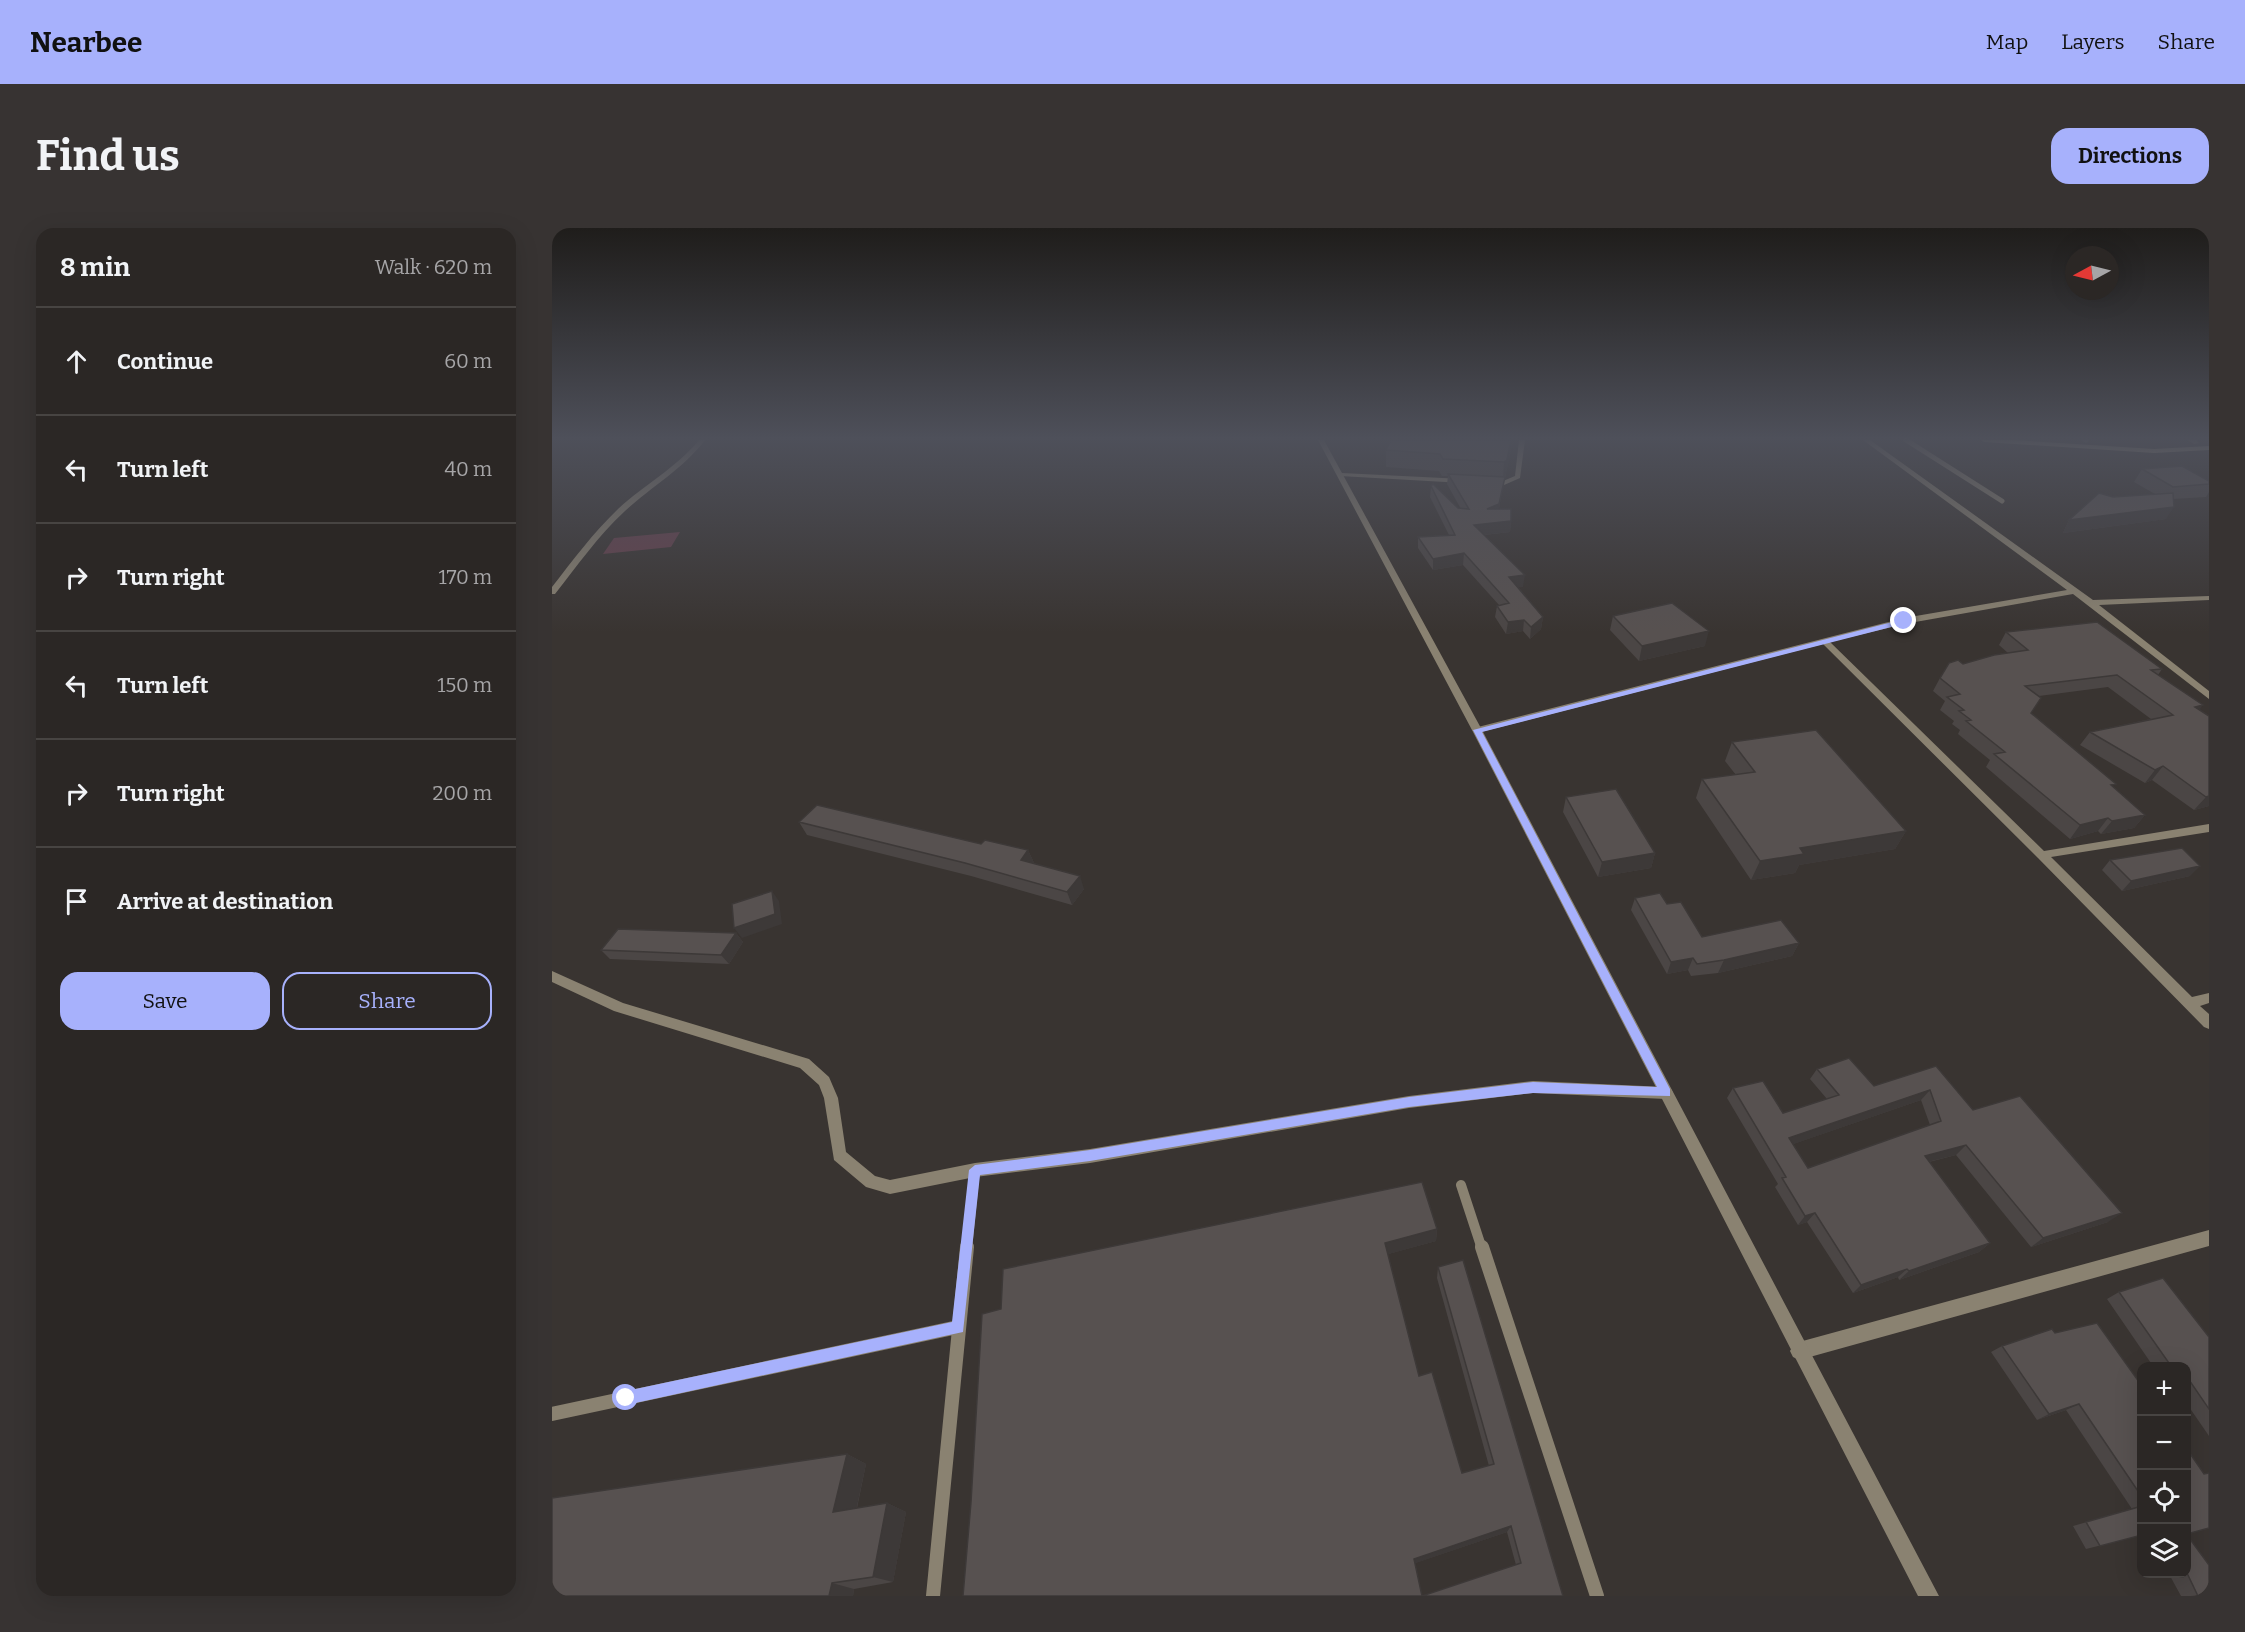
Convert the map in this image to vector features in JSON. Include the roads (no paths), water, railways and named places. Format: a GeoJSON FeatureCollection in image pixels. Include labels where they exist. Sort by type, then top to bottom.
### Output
{"type":"FeatureCollection","features":[{"type":"Feature","properties":{"kind":"street"},"geometry":{"type":"LineString","coordinates":[[552,592],[603,529],[629,504]]}},
{"type":"Feature","properties":{"kind":"street"},"geometry":{"type":"LineString","coordinates":[[1357,504],[1929,1596]]}},
{"type":"Feature","properties":{"kind":"street"},"geometry":{"type":"LineString","coordinates":[[1954,504],[2091,603],[2209,696]]}},
{"type":"Feature","properties":{"kind":"street"},"geometry":{"type":"LineString","coordinates":[[1477,730],[1930,616],[2074,591]]}},
{"type":"Feature","properties":{"kind":"street"},"geometry":{"type":"LineString","coordinates":[[2091,603],[2209,598]]}},
{"type":"Feature","properties":{"kind":"street"},"geometry":{"type":"LineString","coordinates":[[1825,642],[2209,1023]]}},
{"type":"Feature","properties":{"kind":"street"},"geometry":{"type":"LineString","coordinates":[[2042,855],[2209,828]]}},
{"type":"Feature","properties":{"kind":"street"},"geometry":{"type":"LineString","coordinates":[[552,976],[619,1007],[804,1063],[824,1081],[831,1098],[839,1155],[871,1182],[890,1187],[975,1170],[1090,1156],[1409,1102],[1522,1089],[1666,1093]]}},
{"type":"Feature","properties":{"kind":"street"},"geometry":{"type":"LineString","coordinates":[[2189,1003],[2209,998]]}},
{"type":"Feature","properties":{"kind":"street"},"geometry":{"type":"LineString","coordinates":[[1799,1351],[2209,1238]]}},
{"type":"Feature","properties":{"kind":"lane"},"geometry":{"type":"LineString","coordinates":[[933,1596],[975,1170]]}},
{"type":"Feature","properties":{"kind":"lane"},"geometry":{"type":"LineString","coordinates":[[1461,1185],[1597,1596]]}},
{"type":"Feature","properties":{"kind":"lane"},"geometry":{"type":"LineString","coordinates":[[552,1414],[958,1328]]}}]}
